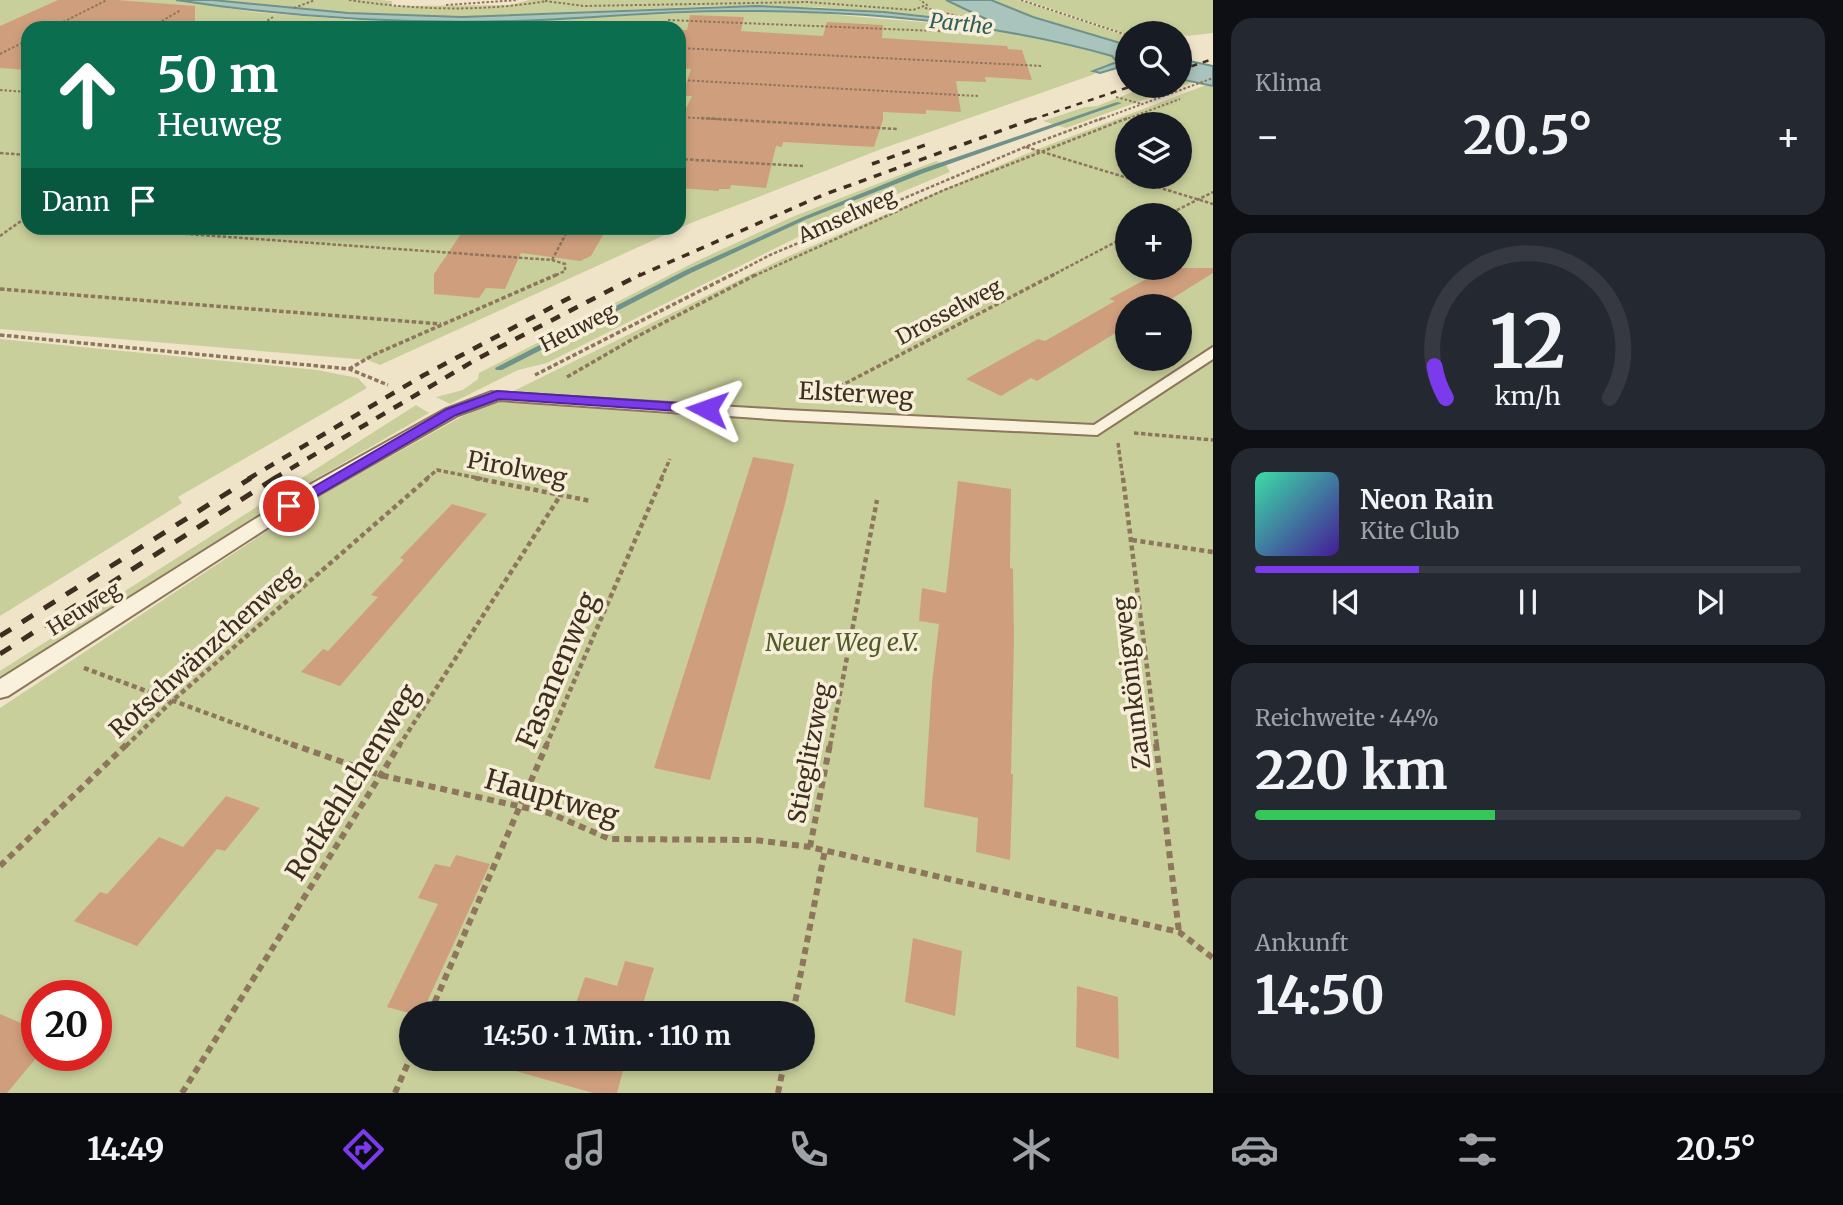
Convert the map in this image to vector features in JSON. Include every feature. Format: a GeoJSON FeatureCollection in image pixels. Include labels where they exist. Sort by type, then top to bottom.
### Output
{"type":"FeatureCollection","features":[{"type":"Feature","properties":{"kind":"lane"},"geometry":{"type":"LineString","coordinates":[[1097,430],[1213,352]]}},
{"type":"Feature","properties":{"kind":"lane","name":"Elsterweg"},"geometry":{"type":"LineString","coordinates":[[497,395],[785,415],[1097,430]]}},
{"type":"Feature","properties":{"kind":"lane","name":"Heuweg"},"geometry":{"type":"LineString","coordinates":[[0,690],[312,491],[452,412],[497,395]]}},
{"type":"Feature","properties":{"kind":"path"},"geometry":{"type":"LineString","coordinates":[[65,21],[107,0]]}},
{"type":"Feature","properties":{"kind":"path"},"geometry":{"type":"LineString","coordinates":[[293,8],[315,0]]}},
{"type":"Feature","properties":{"kind":"path"},"geometry":{"type":"LineString","coordinates":[[349,0],[405,6],[466,8],[547,1],[584,6],[768,1],[925,8],[978,21]]}},
{"type":"Feature","properties":{"kind":"path"},"geometry":{"type":"LineString","coordinates":[[491,4],[518,0]]}},
{"type":"Feature","properties":{"kind":"path"},"geometry":{"type":"LineString","coordinates":[[920,0],[927,5],[925,8]]}},
{"type":"Feature","properties":{"kind":"path"},"geometry":{"type":"LineString","coordinates":[[1021,0],[1115,31]]}},
{"type":"Feature","properties":{"kind":"path"},"geometry":{"type":"LineString","coordinates":[[405,6],[507,5]]}},
{"type":"Feature","properties":{"kind":"path"},"geometry":{"type":"LineString","coordinates":[[162,21],[181,10]]}},
{"type":"Feature","properties":{"kind":"path"},"geometry":{"type":"LineString","coordinates":[[267,21],[273,17]]}},
{"type":"Feature","properties":{"kind":"path"},"geometry":{"type":"LineString","coordinates":[[668,21],[961,32]]}},
{"type":"Feature","properties":{"kind":"path"},"geometry":{"type":"LineString","coordinates":[[0,54],[21,44]]}},
{"type":"Feature","properties":{"kind":"path"},"geometry":{"type":"LineString","coordinates":[[686,48],[1043,66]]}},
{"type":"Feature","properties":{"kind":"path","name":"Heuweg"},"geometry":{"type":"LineString","coordinates":[[497,395],[770,255],[1025,147],[1213,78]]}},
{"type":"Feature","properties":{"kind":"path"},"geometry":{"type":"LineString","coordinates":[[686,80],[978,96]]}},
{"type":"Feature","properties":{"kind":"path"},"geometry":{"type":"LineString","coordinates":[[0,90],[21,92]]}},
{"type":"Feature","properties":{"kind":"path"},"geometry":{"type":"LineString","coordinates":[[1120,98],[1142,104]]}},
{"type":"Feature","properties":{"kind":"path","name":"Amselweg"},"geometry":{"type":"LineString","coordinates":[[578,400],[562,380],[638,334],[785,260],[1037,151],[1180,99]]}},
{"type":"Feature","properties":{"kind":"path"},"geometry":{"type":"LineString","coordinates":[[686,117],[897,129]]}},
{"type":"Feature","properties":{"kind":"path"},"geometry":{"type":"LineString","coordinates":[[1025,147],[1213,204]]}},
{"type":"Feature","properties":{"kind":"path"},"geometry":{"type":"LineString","coordinates":[[0,153],[21,154]]}},
{"type":"Feature","properties":{"kind":"path"},"geometry":{"type":"LineString","coordinates":[[686,159],[803,166]]}},
{"type":"Feature","properties":{"kind":"path"},"geometry":{"type":"LineString","coordinates":[[1191,203],[1213,192]]}},
{"type":"Feature","properties":{"kind":"path"},"geometry":{"type":"LineString","coordinates":[[0,236],[20,222]]}},
{"type":"Feature","properties":{"kind":"path"},"geometry":{"type":"LineString","coordinates":[[200,235],[552,260],[565,264],[565,271],[373,355],[349,369]]}},
{"type":"Feature","properties":{"kind":"path"},"geometry":{"type":"LineString","coordinates":[[552,260],[565,235]]}},
{"type":"Feature","properties":{"kind":"path","name":"Drosselweg"},"geometry":{"type":"LineString","coordinates":[[785,415],[1115,242]]}},
{"type":"Feature","properties":{"kind":"path"},"geometry":{"type":"LineString","coordinates":[[0,289],[442,324]]}},
{"type":"Feature","properties":{"kind":"path"},"geometry":{"type":"LineString","coordinates":[[0,335],[349,369],[388,385]]}},
{"type":"Feature","properties":{"kind":"path"},"geometry":{"type":"LineString","coordinates":[[1097,430],[1213,440]]}},
{"type":"Feature","properties":{"kind":"path","name":"Zaunkönigweg"},"geometry":{"type":"LineString","coordinates":[[1121,432],[1117,448],[1132,540],[1179,932]]}},
{"type":"Feature","properties":{"kind":"path","name":"Fasanenweg"},"geometry":{"type":"LineString","coordinates":[[435,1001],[670,459]]}},
{"type":"Feature","properties":{"kind":"path","name":"Pirolweg"},"geometry":{"type":"LineString","coordinates":[[437,470],[591,501]]}},
{"type":"Feature","properties":{"kind":"path","name":"Rotschwänzchenweg"},"geometry":{"type":"LineString","coordinates":[[0,866],[171,702],[437,470]]}},
{"type":"Feature","properties":{"kind":"path","name":"Rotkehlchenweg"},"geometry":{"type":"LineString","coordinates":[[182,1093],[380,775],[560,496]]}},
{"type":"Feature","properties":{"kind":"path","name":"Stieglitzweg"},"geometry":{"type":"LineString","coordinates":[[810,847],[877,500]]}},
{"type":"Feature","properties":{"kind":"path"},"geometry":{"type":"LineString","coordinates":[[1132,540],[1213,552]]}},
{"type":"Feature","properties":{"kind":"path","name":"Hauptweg"},"geometry":{"type":"LineString","coordinates":[[54,655],[171,702],[380,775],[548,813],[610,839],[755,840],[810,847],[1179,932]]}},
{"type":"Feature","properties":{"kind":"path"},"geometry":{"type":"LineString","coordinates":[[795,1001],[825,850]]}},
{"type":"Feature","properties":{"kind":"path"},"geometry":{"type":"LineString","coordinates":[[1179,932],[1213,958]]}},
{"type":"Feature","properties":{"kind":"path"},"geometry":{"type":"LineString","coordinates":[[395,1093],[405,1071]]}},
{"type":"Feature","properties":{"kind":"path"},"geometry":{"type":"LineString","coordinates":[[778,1093],[783,1071]]}},
{"type":"Feature","properties":{"kind":"green space"},"geometry":{"type":"Polygon","coordinates":[[[0,0],[176,0],[254,12],[353,20],[514,21],[21,21],[21,235],[665,235],[380,365],[368,360],[0,329],[0,0]]]}},
{"type":"Feature","properties":{"kind":"green space"},"geometry":{"type":"Polygon","coordinates":[[[212,0],[380,0],[392,1],[392,6],[510,5],[529,0],[946,0],[987,19],[983,23],[815,7],[717,6],[462,17],[348,13],[212,0]]]}},
{"type":"Feature","properties":{"kind":"green space"},"geometry":{"type":"Polygon","coordinates":[[[991,0],[1018,0],[1115,32],[1115,41],[1033,17],[991,0]]]}},
{"type":"Feature","properties":{"kind":"green space"},"geometry":{"type":"Polygon","coordinates":[[[1025,0],[1213,0],[1213,33],[1192,36],[1192,21],[1115,21],[1115,30],[1025,0]]]}},
{"type":"Feature","properties":{"kind":"green space"},"geometry":{"type":"Polygon","coordinates":[[[729,11],[815,13],[1003,29],[1112,56],[1115,60],[1115,63],[1094,71],[1095,74],[884,148],[686,225],[686,21],[514,21],[729,11]]]}},
{"type":"Feature","properties":{"kind":"green space","name":"Neuer Weg e.V."},"geometry":{"type":"Polygon","coordinates":[[[1206,85],[1213,86],[1213,1093],[0,1093],[0,708],[320,496],[461,417],[782,259],[1033,151],[1115,120],[1115,189],[1192,189],[1192,112],[1135,112],[1172,98],[1192,98],[1192,90],[1206,85]]]}},
{"type":"Feature","properties":{"kind":"green space"},"geometry":{"type":"Polygon","coordinates":[[[1117,98],[1149,98],[1066,128],[1043,121],[1085,107],[1097,106],[1117,98]]]}},
{"type":"Feature","properties":{"kind":"green space"},"geometry":{"type":"Polygon","coordinates":[[[936,161],[946,165],[950,172],[820,226],[547,363],[518,370],[450,404],[436,397],[463,390],[478,379],[479,373],[697,261],[792,217],[936,161]]]}},
{"type":"Feature","properties":{"kind":"green space"},"geometry":{"type":"Polygon","coordinates":[[[0,339],[317,370],[358,378],[367,388],[178,497],[182,503],[0,616],[0,339]]]}},
{"type":"Feature","properties":{"kind":"green space"},"geometry":{"type":"Polygon","coordinates":[[[416,405],[429,413],[295,491],[0,680],[0,671],[416,405]]]}},
{"type":"Feature","properties":{"kind":"water","name":"Parthe"},"geometry":{"type":"Polygon","coordinates":[[[176,0],[212,0],[348,13],[462,17],[757,6],[884,12],[983,23],[986,19],[946,0],[991,0],[1033,17],[1115,41],[1115,60],[1112,56],[1065,44],[970,26],[826,13],[703,11],[513,21],[428,21],[260,11],[176,0]]]}},
{"type":"Feature","properties":{"kind":"water"},"geometry":{"type":"Polygon","coordinates":[[[1192,62],[1213,66],[1213,86],[1192,82],[1192,62]]]}},
{"type":"Feature","properties":{"kind":"water"},"geometry":{"type":"Polygon","coordinates":[[[1115,63],[1115,69],[1100,73],[1093,71],[1115,63]]]}},
{"type":"Feature","properties":{"kind":"building"},"geometry":{"type":"Polygon","coordinates":[[[58,0],[117,0],[195,6],[195,21],[21,21],[21,70],[0,68],[0,26],[58,0]]]}},
{"type":"Feature","properties":{"kind":"building"},"geometry":{"type":"Polygon","coordinates":[[[690,15],[744,17],[741,31],[823,36],[827,22],[883,25],[882,38],[1007,46],[1008,49],[1022,50],[1032,80],[985,77],[986,82],[956,81],[961,112],[883,112],[874,147],[783,142],[782,147],[776,146],[766,188],[731,185],[730,189],[719,191],[686,189],[686,108],[692,96],[686,96],[686,84],[691,69],[686,69],[690,15]]]}},
{"type":"Feature","properties":{"kind":"building"},"geometry":{"type":"Polygon","coordinates":[[[460,235],[603,235],[591,256],[580,261],[521,253],[505,289],[486,288],[479,298],[434,294],[434,274],[460,235]]]}},
{"type":"Feature","properties":{"kind":"building"},"geometry":{"type":"Polygon","coordinates":[[[1192,268],[1213,268],[1213,273],[1179,294],[1118,294],[1145,280],[1192,280],[1192,268]]]}},
{"type":"Feature","properties":{"kind":"building"},"geometry":{"type":"Polygon","coordinates":[[[1115,301],[1115,333],[1037,381],[1031,378],[1001,396],[966,379],[1038,339],[1045,341],[1115,301]]]}},
{"type":"Feature","properties":{"kind":"building"},"geometry":{"type":"Polygon","coordinates":[[[753,457],[794,464],[710,780],[654,768],[753,457]]]}},
{"type":"Feature","properties":{"kind":"building"},"geometry":{"type":"Polygon","coordinates":[[[958,481],[1011,489],[1010,568],[1013,569],[1014,641],[1010,860],[976,852],[978,818],[924,807],[932,683],[939,624],[919,621],[922,588],[946,593],[958,481]]]}},
{"type":"Feature","properties":{"kind":"building"},"geometry":{"type":"Polygon","coordinates":[[[452,504],[487,514],[340,686],[301,672],[323,649],[328,651],[378,597],[371,595],[404,560],[400,558],[452,504]]]}},
{"type":"Feature","properties":{"kind":"building"},"geometry":{"type":"Polygon","coordinates":[[[226,796],[260,808],[225,851],[217,849],[137,946],[74,921],[100,892],[107,894],[159,837],[183,847],[226,796]]]}},
{"type":"Feature","properties":{"kind":"building"},"geometry":{"type":"Polygon","coordinates":[[[456,855],[490,864],[427,1001],[399,1001],[399,1010],[387,1007],[438,904],[418,898],[435,864],[450,867],[456,855]]]}},
{"type":"Feature","properties":{"kind":"building"},"geometry":{"type":"Polygon","coordinates":[[[913,938],[962,951],[955,1016],[905,1002],[913,938]]]}},
{"type":"Feature","properties":{"kind":"building"},"geometry":{"type":"Polygon","coordinates":[[[625,961],[654,968],[644,1001],[577,1001],[585,977],[617,986],[625,961]]]}},
{"type":"Feature","properties":{"kind":"building"},"geometry":{"type":"Polygon","coordinates":[[[1077,986],[1118,997],[1119,1059],[1076,1047],[1077,986]]]}},
{"type":"Feature","properties":{"kind":"building"},"geometry":{"type":"Polygon","coordinates":[[[0,1014],[21,1023],[21,1071],[25,1071],[7,1093],[0,1093],[0,1014]]]}},
{"type":"Feature","properties":{"kind":"building"},"geometry":{"type":"Polygon","coordinates":[[[516,1071],[623,1071],[617,1093],[593,1093],[516,1071]]]}},
{"type":"Feature","properties":{"kind":"waterway"},"geometry":{"type":"LineString","coordinates":[[499,368],[689,271],[805,218],[922,172],[1119,103]]}},
{"type":"Feature","properties":{"kind":"railway"},"geometry":{"type":"LineString","coordinates":[[1192,66],[1213,59]]}},
{"type":"Feature","properties":{"kind":"railway"},"geometry":{"type":"LineString","coordinates":[[1031,120],[1115,92]]}},
{"type":"Feature","properties":{"kind":"railway"},"geometry":{"type":"LineString","coordinates":[[638,276],[823,195],[1036,118]]}},
{"type":"Feature","properties":{"kind":"railway"},"geometry":{"type":"LineString","coordinates":[[872,164],[931,143]]}},
{"type":"Feature","properties":{"kind":"railway"},"geometry":{"type":"LineString","coordinates":[[273,479],[477,359],[641,274]]}},
{"type":"Feature","properties":{"kind":"railway"},"geometry":{"type":"LineString","coordinates":[[248,479],[424,375],[571,297]]}},
{"type":"Feature","properties":{"kind":"railway"},"geometry":{"type":"LineString","coordinates":[[0,636],[251,478]]}},
{"type":"Feature","properties":{"kind":"railway"},"geometry":{"type":"LineString","coordinates":[[0,654],[275,478]]}},
{"type":"Feature","properties":{"kind":"route"},"geometry":{"type":"LineString","coordinates":[[289,506],[452,412],[497,395],[707,409]]}}]}
